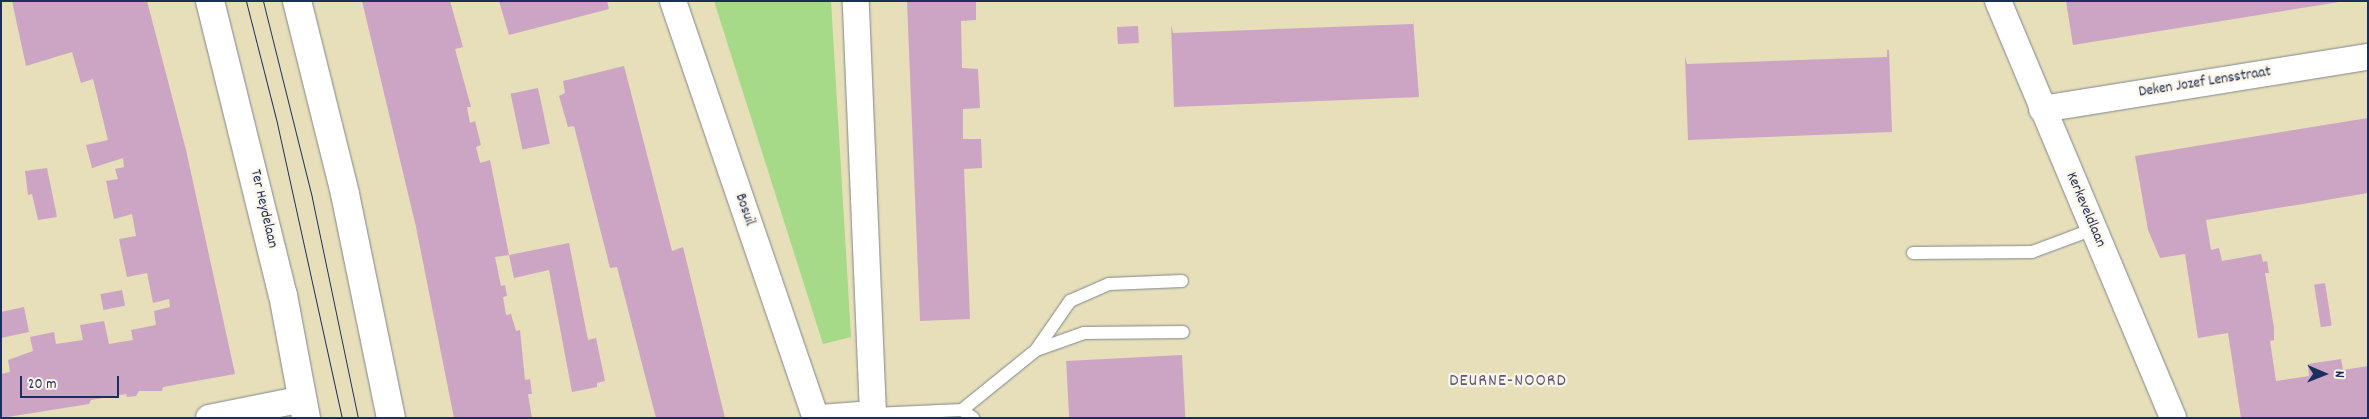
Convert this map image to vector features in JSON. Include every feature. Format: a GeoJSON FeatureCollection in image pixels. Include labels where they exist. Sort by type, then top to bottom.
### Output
{"type":"FeatureCollection","features":[{"type":"Feature","properties":{"kind":"street","name":"Ter Heydelaan"},"geometry":{"type":"LineString","coordinates":[[210,1],[283,294],[305,409]]}},
{"type":"Feature","properties":{"kind":"street"},"geometry":{"type":"LineString","coordinates":[[297,1],[345,194],[391,418]]}},
{"type":"Feature","properties":{"kind":"street","name":"Bosuil"},"geometry":{"type":"LineString","coordinates":[[673,1],[816,418]]}},
{"type":"Feature","properties":{"kind":"street"},"geometry":{"type":"LineString","coordinates":[[820,418],[873,414],[856,1]]}},
{"type":"Feature","properties":{"kind":"street","name":"Kerkeveldlaan"},"geometry":{"type":"LineString","coordinates":[[1998,1],[2173,418]]}},
{"type":"Feature","properties":{"kind":"street","name":"Deken Jozef Lensstraat"},"geometry":{"type":"LineString","coordinates":[[2042,109],[2368,57]]}},
{"type":"Feature","properties":{"kind":"street"},"geometry":{"type":"LineString","coordinates":[[209,418],[305,409]]}},
{"type":"Feature","properties":{"kind":"lane"},"geometry":{"type":"LineString","coordinates":[[1913,253],[2032,252],[2094,229]]}},
{"type":"Feature","properties":{"kind":"lane"},"geometry":{"type":"LineString","coordinates":[[873,414],[962,410],[1036,350],[1070,301],[1109,284],[1182,281]]}},
{"type":"Feature","properties":{"kind":"lane"},"geometry":{"type":"LineString","coordinates":[[1036,350],[1084,333],[1183,332]]}},
{"type":"Feature","properties":{"kind":"lane"},"geometry":{"type":"LineString","coordinates":[[962,410],[973,418]]}},
{"type":"Feature","properties":{"kind":"green space"},"geometry":{"type":"Polygon","coordinates":[[[714,1],[831,1],[851,337],[823,344],[714,1]]]}},
{"type":"Feature","properties":{"kind":"building"},"geometry":{"type":"Polygon","coordinates":[[[12,1],[147,1],[186,150],[235,374],[163,387],[162,391],[139,391],[136,396],[127,397],[126,394],[91,400],[89,404],[1,418],[1,374],[10,372],[8,360],[33,351],[30,337],[54,332],[56,344],[83,340],[80,325],[104,321],[109,344],[133,340],[131,330],[156,325],[154,311],[170,307],[169,299],[153,303],[147,273],[127,277],[119,239],[136,236],[132,214],[114,219],[106,181],[118,179],[115,169],[124,167],[123,158],[92,168],[86,145],[108,140],[93,79],[81,83],[72,52],[26,66],[12,1]]]}},
{"type":"Feature","properties":{"kind":"building"},"geometry":{"type":"Polygon","coordinates":[[[362,1],[450,1],[463,47],[455,49],[471,107],[467,107],[470,123],[475,121],[481,145],[476,147],[480,163],[490,160],[509,255],[495,257],[501,286],[505,285],[507,296],[503,297],[506,315],[511,314],[516,331],[520,330],[525,380],[530,379],[532,394],[528,394],[532,418],[454,418],[416,227],[362,1]]]}},
{"type":"Feature","properties":{"kind":"building"},"geometry":{"type":"Polygon","coordinates":[[[499,1],[607,1],[609,9],[509,35],[499,1]]]}},
{"type":"Feature","properties":{"kind":"building"},"geometry":{"type":"Polygon","coordinates":[[[907,1],[976,1],[976,20],[961,21],[962,68],[978,69],[980,108],[963,109],[963,139],[981,139],[982,168],[964,169],[970,319],[920,321],[907,1]]]}},
{"type":"Feature","properties":{"kind":"building"},"geometry":{"type":"Polygon","coordinates":[[[2066,1],[2338,1],[2339,2],[2073,45],[2066,1]]]}},
{"type":"Feature","properties":{"kind":"building"},"geometry":{"type":"Polygon","coordinates":[[[1413,18],[1419,97],[1174,107],[1171,25],[1173,33],[1413,24],[1413,18]]]}},
{"type":"Feature","properties":{"kind":"building"},"geometry":{"type":"Polygon","coordinates":[[[1138,26],[1139,43],[1118,44],[1117,27],[1138,26]]]}},
{"type":"Feature","properties":{"kind":"building"},"geometry":{"type":"Polygon","coordinates":[[[1887,50],[1889,50],[1892,132],[1688,140],[1685,56],[1687,64],[1887,57],[1887,50]]]}},
{"type":"Feature","properties":{"kind":"building"},"geometry":{"type":"Polygon","coordinates":[[[624,66],[672,251],[683,247],[725,418],[656,418],[617,267],[610,268],[574,126],[568,127],[559,96],[565,93],[563,81],[624,66]]]}},
{"type":"Feature","properties":{"kind":"building"},"geometry":{"type":"Polygon","coordinates":[[[538,88],[550,144],[522,150],[511,94],[538,88]]]}},
{"type":"Feature","properties":{"kind":"building"},"geometry":{"type":"Polygon","coordinates":[[[2368,118],[2368,193],[2206,220],[2211,250],[2219,248],[2222,261],[2261,254],[2263,262],[2267,261],[2269,273],[2265,273],[2274,328],[2274,340],[2270,341],[2276,381],[2309,376],[2308,364],[2341,359],[2343,370],[2368,366],[2368,418],[2241,418],[2228,333],[2198,338],[2185,254],[2160,258],[2148,230],[2135,156],[2368,118]]]}},
{"type":"Feature","properties":{"kind":"building"},"geometry":{"type":"Polygon","coordinates":[[[47,168],[57,217],[38,220],[32,194],[28,195],[25,171],[47,168]]]}},
{"type":"Feature","properties":{"kind":"building"},"geometry":{"type":"Polygon","coordinates":[[[569,243],[588,340],[596,338],[605,381],[597,383],[597,387],[572,392],[549,270],[514,278],[509,255],[569,243]]]}},
{"type":"Feature","properties":{"kind":"building"},"geometry":{"type":"Polygon","coordinates":[[[2325,283],[2332,325],[2321,327],[2314,285],[2325,283]]]}},
{"type":"Feature","properties":{"kind":"building"},"geometry":{"type":"Polygon","coordinates":[[[122,290],[125,306],[103,310],[100,294],[122,290]]]}},
{"type":"Feature","properties":{"kind":"building"},"geometry":{"type":"Polygon","coordinates":[[[24,307],[29,332],[1,338],[1,312],[24,307]]]}},
{"type":"Feature","properties":{"kind":"building"},"geometry":{"type":"Polygon","coordinates":[[[1182,355],[1185,418],[1069,418],[1066,361],[1182,355]]]}},
{"type":"Feature","properties":{"kind":"tram line"},"geometry":{"type":"LineString","coordinates":[[246,1],[277,123],[342,418]]}},
{"type":"Feature","properties":{"kind":"tram line"},"geometry":{"type":"LineString","coordinates":[[263,1],[312,198],[358,418]]}},
{"type":"Feature","properties":{"kind":"district","name":"DEURNE-NOORD"},"geometry":{"type":"Point","coordinates":[1508,382]}}]}
